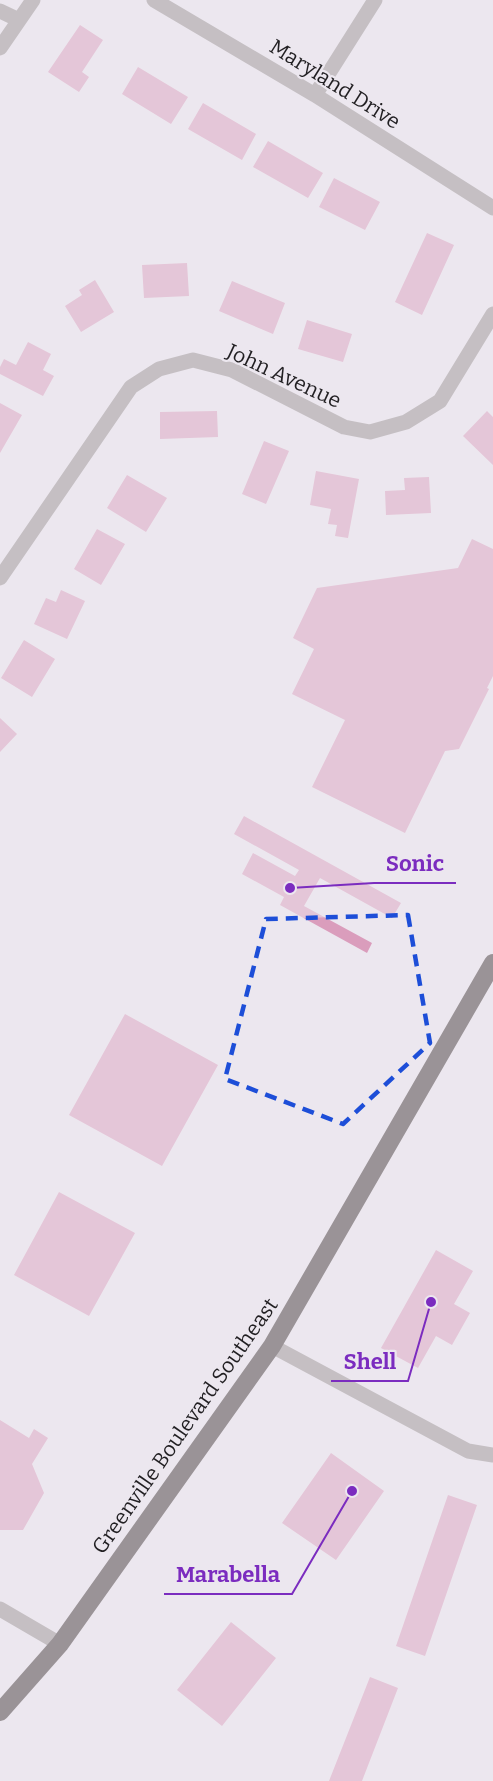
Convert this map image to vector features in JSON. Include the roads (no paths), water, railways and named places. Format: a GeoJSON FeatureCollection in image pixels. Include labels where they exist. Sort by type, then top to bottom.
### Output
{"type":"FeatureCollection","features":[{"type":"Feature","properties":{"kind":"highway","name":"Greenville Boulevard Southeast"},"geometry":{"type":"LineString","coordinates":[[0,1712],[60,1644],[272,1346],[493,963]]}},
{"type":"Feature","properties":{"kind":"street"},"geometry":{"type":"LineString","coordinates":[[0,48],[33,0]]}},
{"type":"Feature","properties":{"kind":"street","name":"Maryland Drive"},"geometry":{"type":"LineString","coordinates":[[154,0],[315,95],[493,207]]}},
{"type":"Feature","properties":{"kind":"street"},"geometry":{"type":"LineString","coordinates":[[315,95],[375,0]]}},
{"type":"Feature","properties":{"kind":"street"},"geometry":{"type":"LineString","coordinates":[[0,11],[19,20]]}},
{"type":"Feature","properties":{"kind":"street","name":"John Avenue"},"geometry":{"type":"LineString","coordinates":[[0,578],[131,387],[159,369],[194,360],[232,370],[344,427],[370,432],[406,422],[440,401],[493,314]]}},
{"type":"Feature","properties":{"kind":"street"},"geometry":{"type":"LineString","coordinates":[[272,1346],[468,1451],[493,1455]]}},
{"type":"Feature","properties":{"kind":"street"},"geometry":{"type":"LineString","coordinates":[[0,1609],[60,1644]]}},
{"type":"Feature","properties":{"kind":"place","name":"Sonic"},"geometry":{"type":"Point","coordinates":[290,888]}},
{"type":"Feature","properties":{"kind":"place","name":"Shell"},"geometry":{"type":"Point","coordinates":[431,1302]}},
{"type":"Feature","properties":{"kind":"place","name":"Marabella"},"geometry":{"type":"Point","coordinates":[352,1491]}}]}
